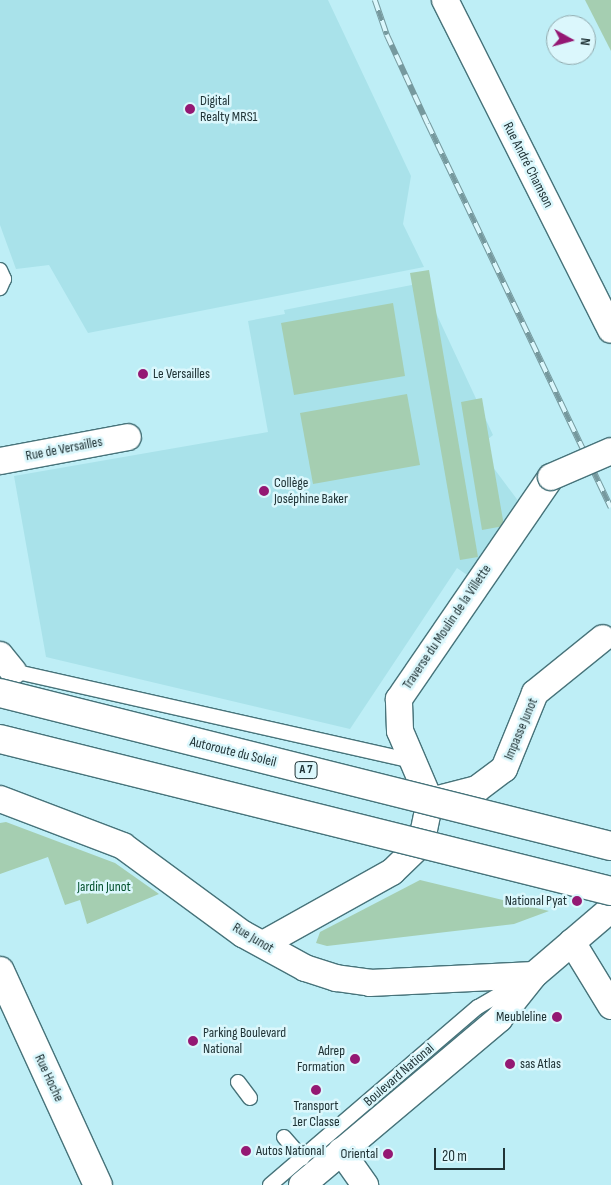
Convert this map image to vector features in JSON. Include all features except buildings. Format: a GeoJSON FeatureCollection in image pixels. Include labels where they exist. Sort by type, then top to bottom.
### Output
{"type":"FeatureCollection","features":[{"type":"Feature","properties":{"kind":"main road","name":"Autoroute du Soleil"},"geometry":{"type":"LineString","coordinates":[[4,673],[611,846]]}},
{"type":"Feature","properties":{"kind":"main road"},"geometry":{"type":"LineString","coordinates":[[0,739],[611,891]]}},
{"type":"Feature","properties":{"kind":"main road","name":"Rue Hoche"},"geometry":{"type":"LineString","coordinates":[[0,971],[98,1185]]}},
{"type":"Feature","properties":{"kind":"street","name":"Rue André Chamson"},"geometry":{"type":"LineString","coordinates":[[445,0],[611,330]]}},
{"type":"Feature","properties":{"kind":"street","name":"Rue de Versailles"},"geometry":{"type":"LineString","coordinates":[[0,461],[128,437]]}},
{"type":"Feature","properties":{"kind":"street","name":"Traverse du Moulin de la Villette"},"geometry":{"type":"LineString","coordinates":[[430,802],[400,731],[399,699],[414,673],[551,478],[611,452]]}},
{"type":"Feature","properties":{"kind":"street","name":"Impasse Junot"},"geometry":{"type":"LineString","coordinates":[[430,802],[477,789],[504,769],[535,693],[603,638]]}},
{"type":"Feature","properties":{"kind":"street","name":"Rue Junot"},"geometry":{"type":"LineString","coordinates":[[0,799],[123,846],[243,934],[305,968],[336,978],[370,983],[534,975]]}},
{"type":"Feature","properties":{"kind":"street"},"geometry":{"type":"LineString","coordinates":[[263,944],[392,872],[421,844],[430,802]]}},
{"type":"Feature","properties":{"kind":"street","name":"Boulevard National"},"geometry":{"type":"LineString","coordinates":[[302,1185],[335,1143],[499,1019],[534,975],[611,909]]}},
{"type":"Feature","properties":{"kind":"street"},"geometry":{"type":"LineString","coordinates":[[572,942],[611,1006]]}},
{"type":"Feature","properties":{"kind":"street"},"geometry":{"type":"LineString","coordinates":[[335,1143],[365,1185]]}},
{"type":"Feature","properties":{"kind":"lane"},"geometry":{"type":"LineString","coordinates":[[0,270],[4,279],[0,288]]}},
{"type":"Feature","properties":{"kind":"lane"},"geometry":{"type":"LineString","coordinates":[[4,673],[413,761]]}},
{"type":"Feature","properties":{"kind":"lane"},"geometry":{"type":"LineString","coordinates":[[238,1082],[250,1098]]}},
{"type":"Feature","properties":{"kind":"lane"},"geometry":{"type":"LineString","coordinates":[[284,1137],[302,1158]]}},
{"type":"Feature","properties":{"kind":"lane","name":"Boulevard National"},"geometry":{"type":"LineString","coordinates":[[270,1185],[302,1158],[335,1143]]}},
{"type":"Feature","properties":{"kind":"shaded area"},"geometry":{"type":"Polygon","coordinates":[[[0,0],[328,0],[411,176],[403,224],[424,267],[88,333],[49,265],[16,269],[0,225],[0,0]]]}},
{"type":"Feature","properties":{"kind":"shaded area","name":"Collège Joséphine Baker"},"geometry":{"type":"Polygon","coordinates":[[[422,283],[493,435],[478,447],[522,506],[473,579],[457,568],[350,729],[46,657],[14,476],[268,432],[248,321],[285,314],[284,310],[422,283]]]}},
{"type":"Feature","properties":{"kind":"green space"},"geometry":{"type":"Polygon","coordinates":[[[585,0],[611,0],[611,51],[596,22],[596,15],[593,15],[585,0]]]}},
{"type":"Feature","properties":{"kind":"green space"},"geometry":{"type":"Polygon","coordinates":[[[429,270],[478,557],[460,560],[410,273],[429,270]]]}},
{"type":"Feature","properties":{"kind":"green space"},"geometry":{"type":"Polygon","coordinates":[[[393,303],[405,376],[294,395],[281,323],[393,303]]]}},
{"type":"Feature","properties":{"kind":"green space"},"geometry":{"type":"Polygon","coordinates":[[[407,394],[420,465],[313,484],[300,413],[407,394]]]}},
{"type":"Feature","properties":{"kind":"green space"},"geometry":{"type":"Polygon","coordinates":[[[482,398],[504,526],[482,530],[461,402],[482,398]]]}},
{"type":"Feature","properties":{"kind":"green space","name":"Jardin Junot"},"geometry":{"type":"Polygon","coordinates":[[[6,822],[115,863],[159,894],[87,924],[80,900],[65,905],[48,857],[0,874],[0,823],[6,822]]]}},
{"type":"Feature","properties":{"kind":"green space"},"geometry":{"type":"Polygon","coordinates":[[[420,880],[549,911],[514,924],[327,946],[316,943],[320,932],[420,880]]]}},
{"type":"Feature","properties":{"kind":"railway"},"geometry":{"type":"LineString","coordinates":[[375,0],[387,35],[428,124],[611,508]]}},
{"type":"Feature","properties":{"kind":"place","name":"Digital Realty MRS1"},"geometry":{"type":"Point","coordinates":[190,109]}},
{"type":"Feature","properties":{"kind":"place","name":"Le Versailles"},"geometry":{"type":"Point","coordinates":[143,374]}},
{"type":"Feature","properties":{"kind":"place","name":"Collège Joséphine Baker"},"geometry":{"type":"Point","coordinates":[264,491]}},
{"type":"Feature","properties":{"kind":"place","name":"National Pyat"},"geometry":{"type":"Point","coordinates":[577,901]}},
{"type":"Feature","properties":{"kind":"place","name":"Meubleline"},"geometry":{"type":"Point","coordinates":[557,1017]}},
{"type":"Feature","properties":{"kind":"place","name":"Parking Boulevard National"},"geometry":{"type":"Point","coordinates":[193,1041]}},
{"type":"Feature","properties":{"kind":"place","name":"Adrep Formation"},"geometry":{"type":"Point","coordinates":[355,1059]}},
{"type":"Feature","properties":{"kind":"place","name":"sas Atlas"},"geometry":{"type":"Point","coordinates":[510,1064]}},
{"type":"Feature","properties":{"kind":"place","name":"Transport 1er Classe"},"geometry":{"type":"Point","coordinates":[316,1090]}},
{"type":"Feature","properties":{"kind":"place","name":"Autos National"},"geometry":{"type":"Point","coordinates":[246,1151]}},
{"type":"Feature","properties":{"kind":"place","name":"Oriental"},"geometry":{"type":"Point","coordinates":[388,1154]}}]}
